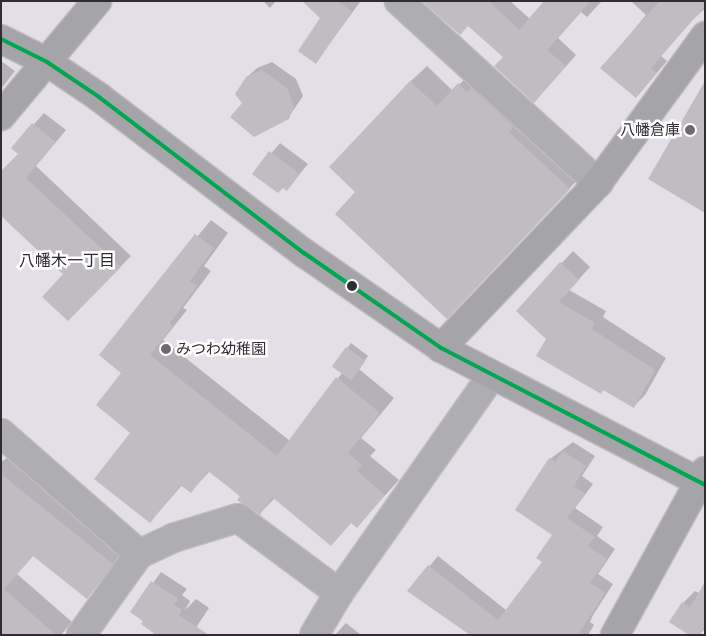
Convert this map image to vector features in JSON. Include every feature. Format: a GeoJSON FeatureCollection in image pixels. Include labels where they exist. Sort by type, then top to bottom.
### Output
{"type":"FeatureCollection","features":[{"type":"Feature","properties":{"kind":"street"},"geometry":{"type":"LineString","coordinates":[[1,116],[97,1]]}},
{"type":"Feature","properties":{"kind":"street"},"geometry":{"type":"LineString","coordinates":[[399,1],[598,183]]}},
{"type":"Feature","properties":{"kind":"street"},"geometry":{"type":"LineString","coordinates":[[441,348],[598,183],[705,36]]}},
{"type":"Feature","properties":{"kind":"street"},"geometry":{"type":"LineString","coordinates":[[1,38],[47,62],[99,97],[373,303],[441,348],[491,376],[703,480],[634,622],[615,635]]}},
{"type":"Feature","properties":{"kind":"street"},"geometry":{"type":"LineString","coordinates":[[314,635],[339,593],[491,376]]}},
{"type":"Feature","properties":{"kind":"street"},"geometry":{"type":"LineString","coordinates":[[1,434],[139,554]]}},
{"type":"Feature","properties":{"kind":"street"},"geometry":{"type":"LineString","coordinates":[[81,635],[139,554],[173,538],[238,518],[339,593]]}},
{"type":"Feature","properties":{"kind":"building"},"geometry":{"type":"Polygon","coordinates":[[[302,1],[337,1],[352,11],[316,64],[298,51],[320,18],[302,1]]]}},
{"type":"Feature","properties":{"kind":"building"},"geometry":{"type":"Polygon","coordinates":[[[422,1],[489,1],[519,30],[544,1],[590,1],[547,50],[566,66],[534,103],[494,66],[503,57],[468,26],[460,35],[422,1]]]}},
{"type":"Feature","properties":{"kind":"building"},"geometry":{"type":"Polygon","coordinates":[[[660,1],[705,1],[705,6],[651,68],[657,73],[636,98],[600,68],[660,1]]]}},
{"type":"Feature","properties":{"kind":"building"},"geometry":{"type":"Polygon","coordinates":[[[262,70],[287,88],[294,106],[289,119],[254,137],[230,117],[242,103],[235,94],[246,77],[262,70]]]}},
{"type":"Feature","properties":{"kind":"building"},"geometry":{"type":"Polygon","coordinates":[[[410,81],[437,106],[458,83],[467,92],[471,88],[513,127],[509,132],[570,189],[447,319],[335,214],[355,192],[329,167],[410,81]]]}},
{"type":"Feature","properties":{"kind":"building","name":"八幡倉庫"},"geometry":{"type":"Polygon","coordinates":[[[705,81],[705,213],[648,179],[705,81]]]}},
{"type":"Feature","properties":{"kind":"building"},"geometry":{"type":"Polygon","coordinates":[[[32,123],[56,142],[26,178],[121,267],[68,321],[42,297],[63,274],[1,216],[1,171],[18,154],[11,148],[32,123]]]}},
{"type":"Feature","properties":{"kind":"building"},"geometry":{"type":"Polygon","coordinates":[[[269,151],[300,174],[287,191],[283,188],[278,193],[252,174],[269,151]]]}},
{"type":"Feature","properties":{"kind":"building"},"geometry":{"type":"Polygon","coordinates":[[[195,234],[214,248],[190,281],[197,286],[170,323],[173,326],[150,355],[277,456],[336,377],[380,413],[348,453],[362,465],[357,471],[385,495],[357,528],[351,523],[331,546],[272,497],[260,515],[237,500],[240,496],[208,471],[191,493],[180,485],[150,523],[94,479],[130,433],[96,405],[121,373],[99,355],[195,234]]]}},
{"type":"Feature","properties":{"kind":"building"},"geometry":{"type":"Polygon","coordinates":[[[560,262],[579,280],[559,302],[595,323],[592,329],[655,370],[634,408],[603,390],[601,394],[536,356],[546,339],[516,311],[560,262]]]}},
{"type":"Feature","properties":{"kind":"building"},"geometry":{"type":"Polygon","coordinates":[[[346,347],[365,361],[351,381],[332,366],[346,347]]]}},
{"type":"Feature","properties":{"kind":"building"},"geometry":{"type":"Polygon","coordinates":[[[563,451],[586,466],[574,486],[585,494],[567,518],[595,537],[588,546],[607,559],[590,583],[605,593],[578,635],[470,635],[407,591],[428,565],[498,620],[542,562],[536,558],[552,535],[515,510],[549,458],[555,462],[563,451]]]}},
{"type":"Feature","properties":{"kind":"building"},"geometry":{"type":"Polygon","coordinates":[[[1,474],[113,564],[87,599],[33,556],[4,589],[56,635],[1,635],[1,474]]]}},
{"type":"Feature","properties":{"kind":"building"},"geometry":{"type":"Polygon","coordinates":[[[151,581],[178,599],[174,605],[182,610],[179,615],[209,635],[156,635],[141,624],[143,621],[130,612],[151,581]]]}},
{"type":"Feature","properties":{"kind":"building"},"geometry":{"type":"Polygon","coordinates":[[[705,582],[705,626],[699,635],[689,635],[669,622],[682,602],[690,607],[705,582]]]}},
{"type":"Feature","properties":{"kind":"transit line"},"geometry":{"type":"LineString","coordinates":[[1,39],[47,62],[99,97],[304,253],[441,348],[705,485]]}},
{"type":"Feature","properties":{"kind":"place","name":"八幡倉庫"},"geometry":{"type":"Point","coordinates":[690,130]}},
{"type":"Feature","properties":{"kind":"place","name":"みつわ幼稚園"},"geometry":{"type":"Point","coordinates":[166,349]}},
{"type":"Feature","properties":{"kind":"district","name":"八幡木一丁目"},"geometry":{"type":"Point","coordinates":[67,260]}}]}
